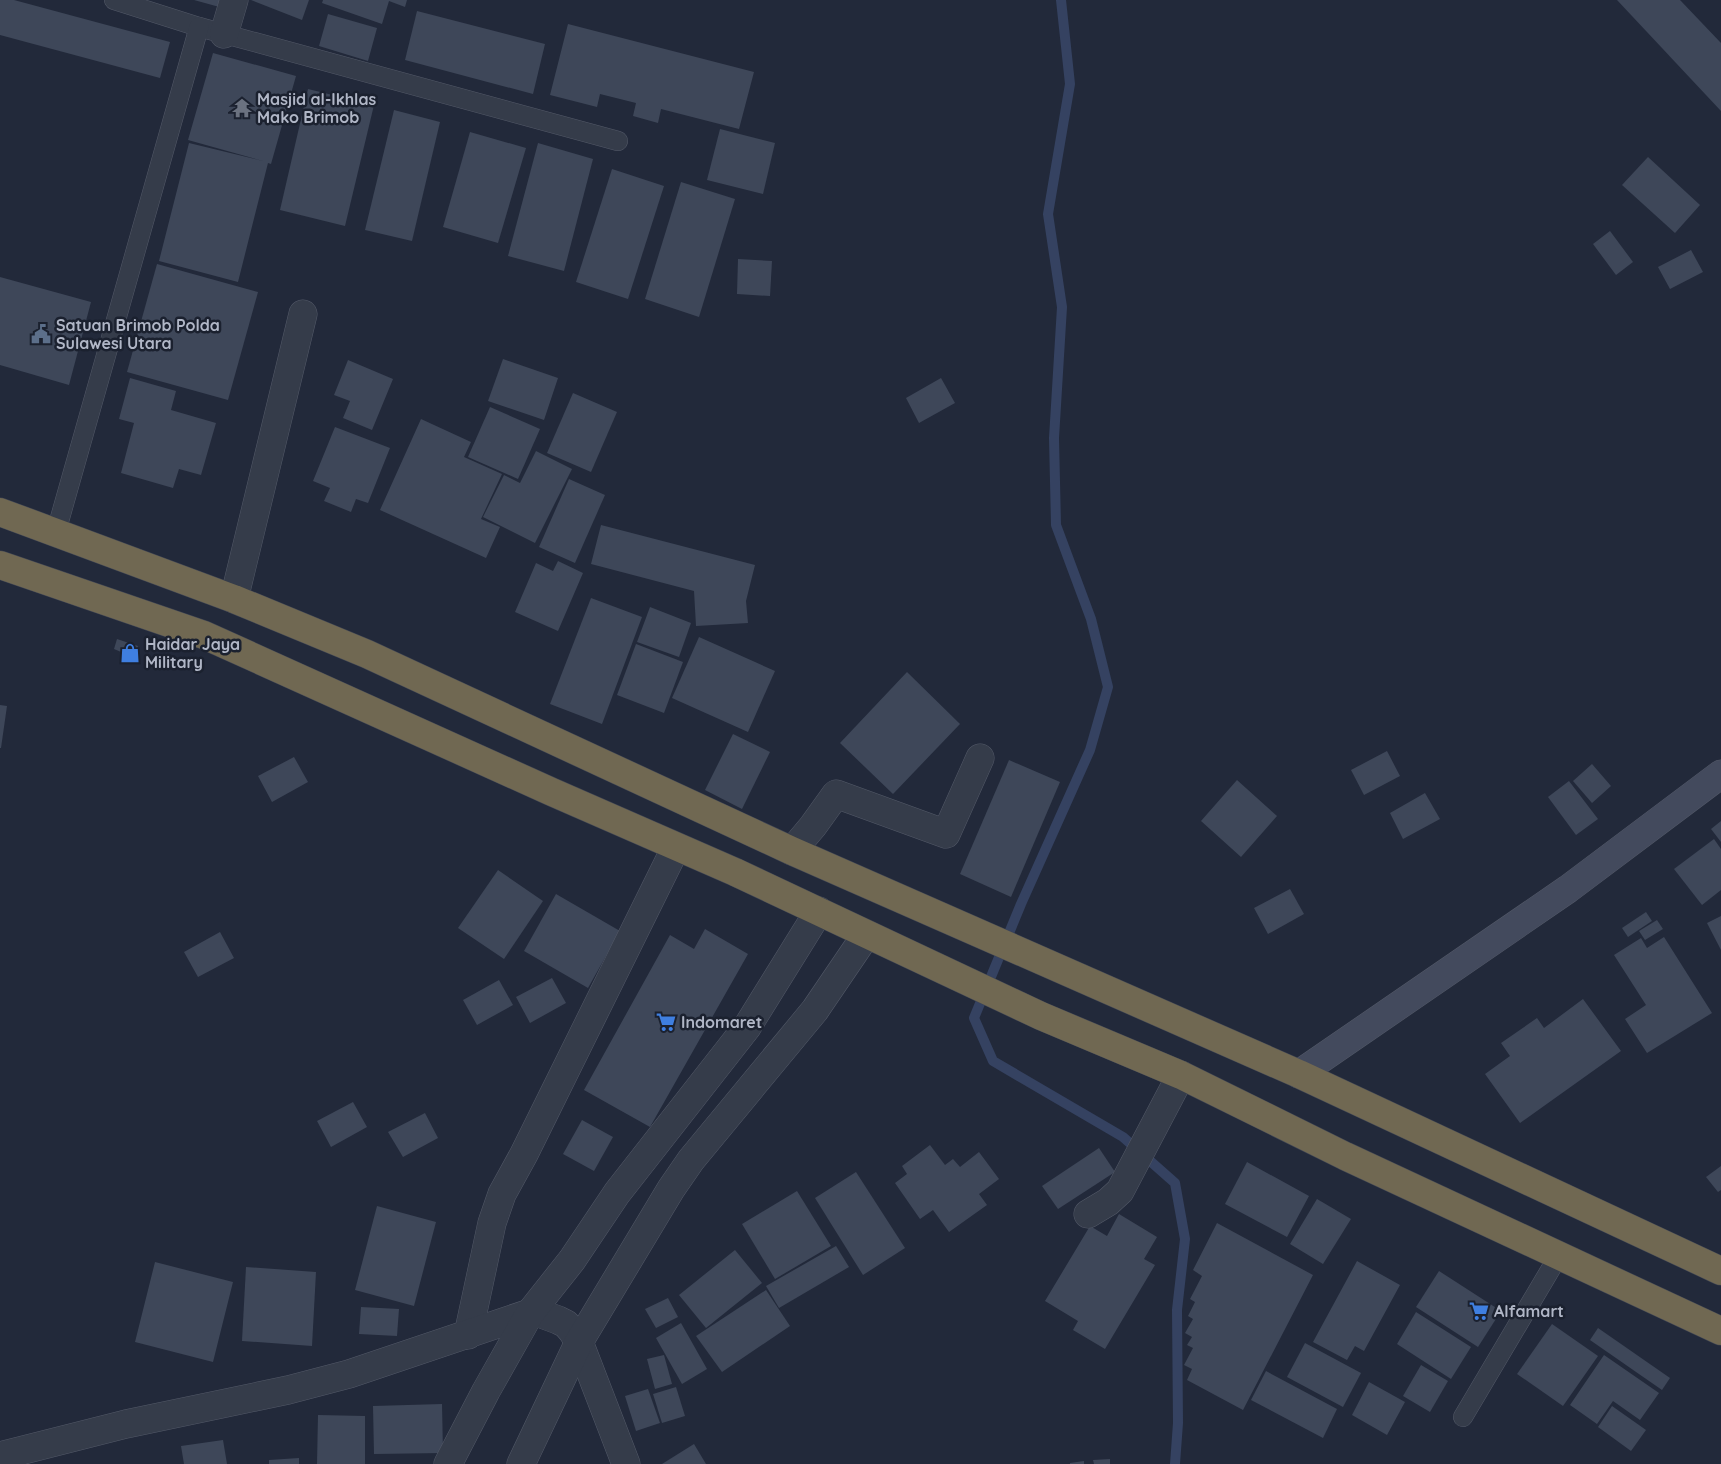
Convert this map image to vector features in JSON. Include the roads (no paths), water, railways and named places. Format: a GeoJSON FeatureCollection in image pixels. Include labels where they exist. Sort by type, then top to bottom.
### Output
{"type":"FeatureCollection","features":[{"type":"Feature","properties":{"kind":"highway"},"geometry":{"type":"LineString","coordinates":[[0,512],[234,598],[367,654],[792,852],[1052,964],[1299,1074],[1721,1271]]}},
{"type":"Feature","properties":{"kind":"highway"},"geometry":{"type":"LineString","coordinates":[[0,565],[204,635],[819,911],[1040,1016],[1181,1075],[1345,1156],[1721,1331]]}},
{"type":"Feature","properties":{"kind":"street"},"geometry":{"type":"LineString","coordinates":[[212,30],[234,0]]}},
{"type":"Feature","properties":{"kind":"street"},"geometry":{"type":"LineString","coordinates":[[234,598],[303,314]]}},
{"type":"Feature","properties":{"kind":"street"},"geometry":{"type":"LineString","coordinates":[[792,852],[836,794],[946,834],[980,758]]}},
{"type":"Feature","properties":{"kind":"street"},"geometry":{"type":"LineString","coordinates":[[1299,1074],[1568,889],[1721,774]]}},
{"type":"Feature","properties":{"kind":"street"},"geometry":{"type":"LineString","coordinates":[[468,1335],[492,1223],[502,1194],[524,1154],[676,847]]}},
{"type":"Feature","properties":{"kind":"street"},"geometry":{"type":"LineString","coordinates":[[448,1464],[530,1313],[572,1260],[617,1193],[747,1027],[819,911]]}},
{"type":"Feature","properties":{"kind":"street"},"geometry":{"type":"LineString","coordinates":[[521,1464],[579,1342],[671,1189],[697,1153],[815,1010],[866,934]]}},
{"type":"Feature","properties":{"kind":"street"},"geometry":{"type":"LineString","coordinates":[[1088,1214],[1108,1202],[1120,1191],[1181,1075]]}},
{"type":"Feature","properties":{"kind":"street"},"geometry":{"type":"LineString","coordinates":[[0,1456],[126,1424],[288,1390],[349,1374],[530,1313],[549,1316],[566,1324],[579,1342],[626,1464]]}},
{"type":"Feature","properties":{"kind":"lane"},"geometry":{"type":"LineString","coordinates":[[114,0],[212,30],[618,141]]}},
{"type":"Feature","properties":{"kind":"lane"},"geometry":{"type":"LineString","coordinates":[[56,532],[212,30]]}},
{"type":"Feature","properties":{"kind":"lane"},"geometry":{"type":"LineString","coordinates":[[1463,1417],[1559,1255]]}},
{"type":"Feature","properties":{"kind":"waterway"},"geometry":{"type":"LineString","coordinates":[[1061,0],[1070,84],[1048,214],[1062,307],[1054,438],[1056,525],[1091,619],[1108,687],[1090,750],[1021,904],[974,1018],[993,1061],[1123,1137],[1175,1183],[1185,1239],[1177,1310],[1178,1423],[1175,1464]]}},
{"type":"Feature","properties":{"kind":"place","name":"Masjid al-Ikhlas Mako Brimob"},"geometry":{"type":"Point","coordinates":[242,108]}},
{"type":"Feature","properties":{"kind":"place","name":"Satuan Brimob Polda Sulawesi Utara"},"geometry":{"type":"Point","coordinates":[41,334]}},
{"type":"Feature","properties":{"kind":"place","name":"Haidar Jaya Military"},"geometry":{"type":"Point","coordinates":[130,653]}},
{"type":"Feature","properties":{"kind":"place","name":"Indomaret"},"geometry":{"type":"Point","coordinates":[666,1022]}},
{"type":"Feature","properties":{"kind":"place","name":"Alfamart"},"geometry":{"type":"Point","coordinates":[1479,1311]}}]}
